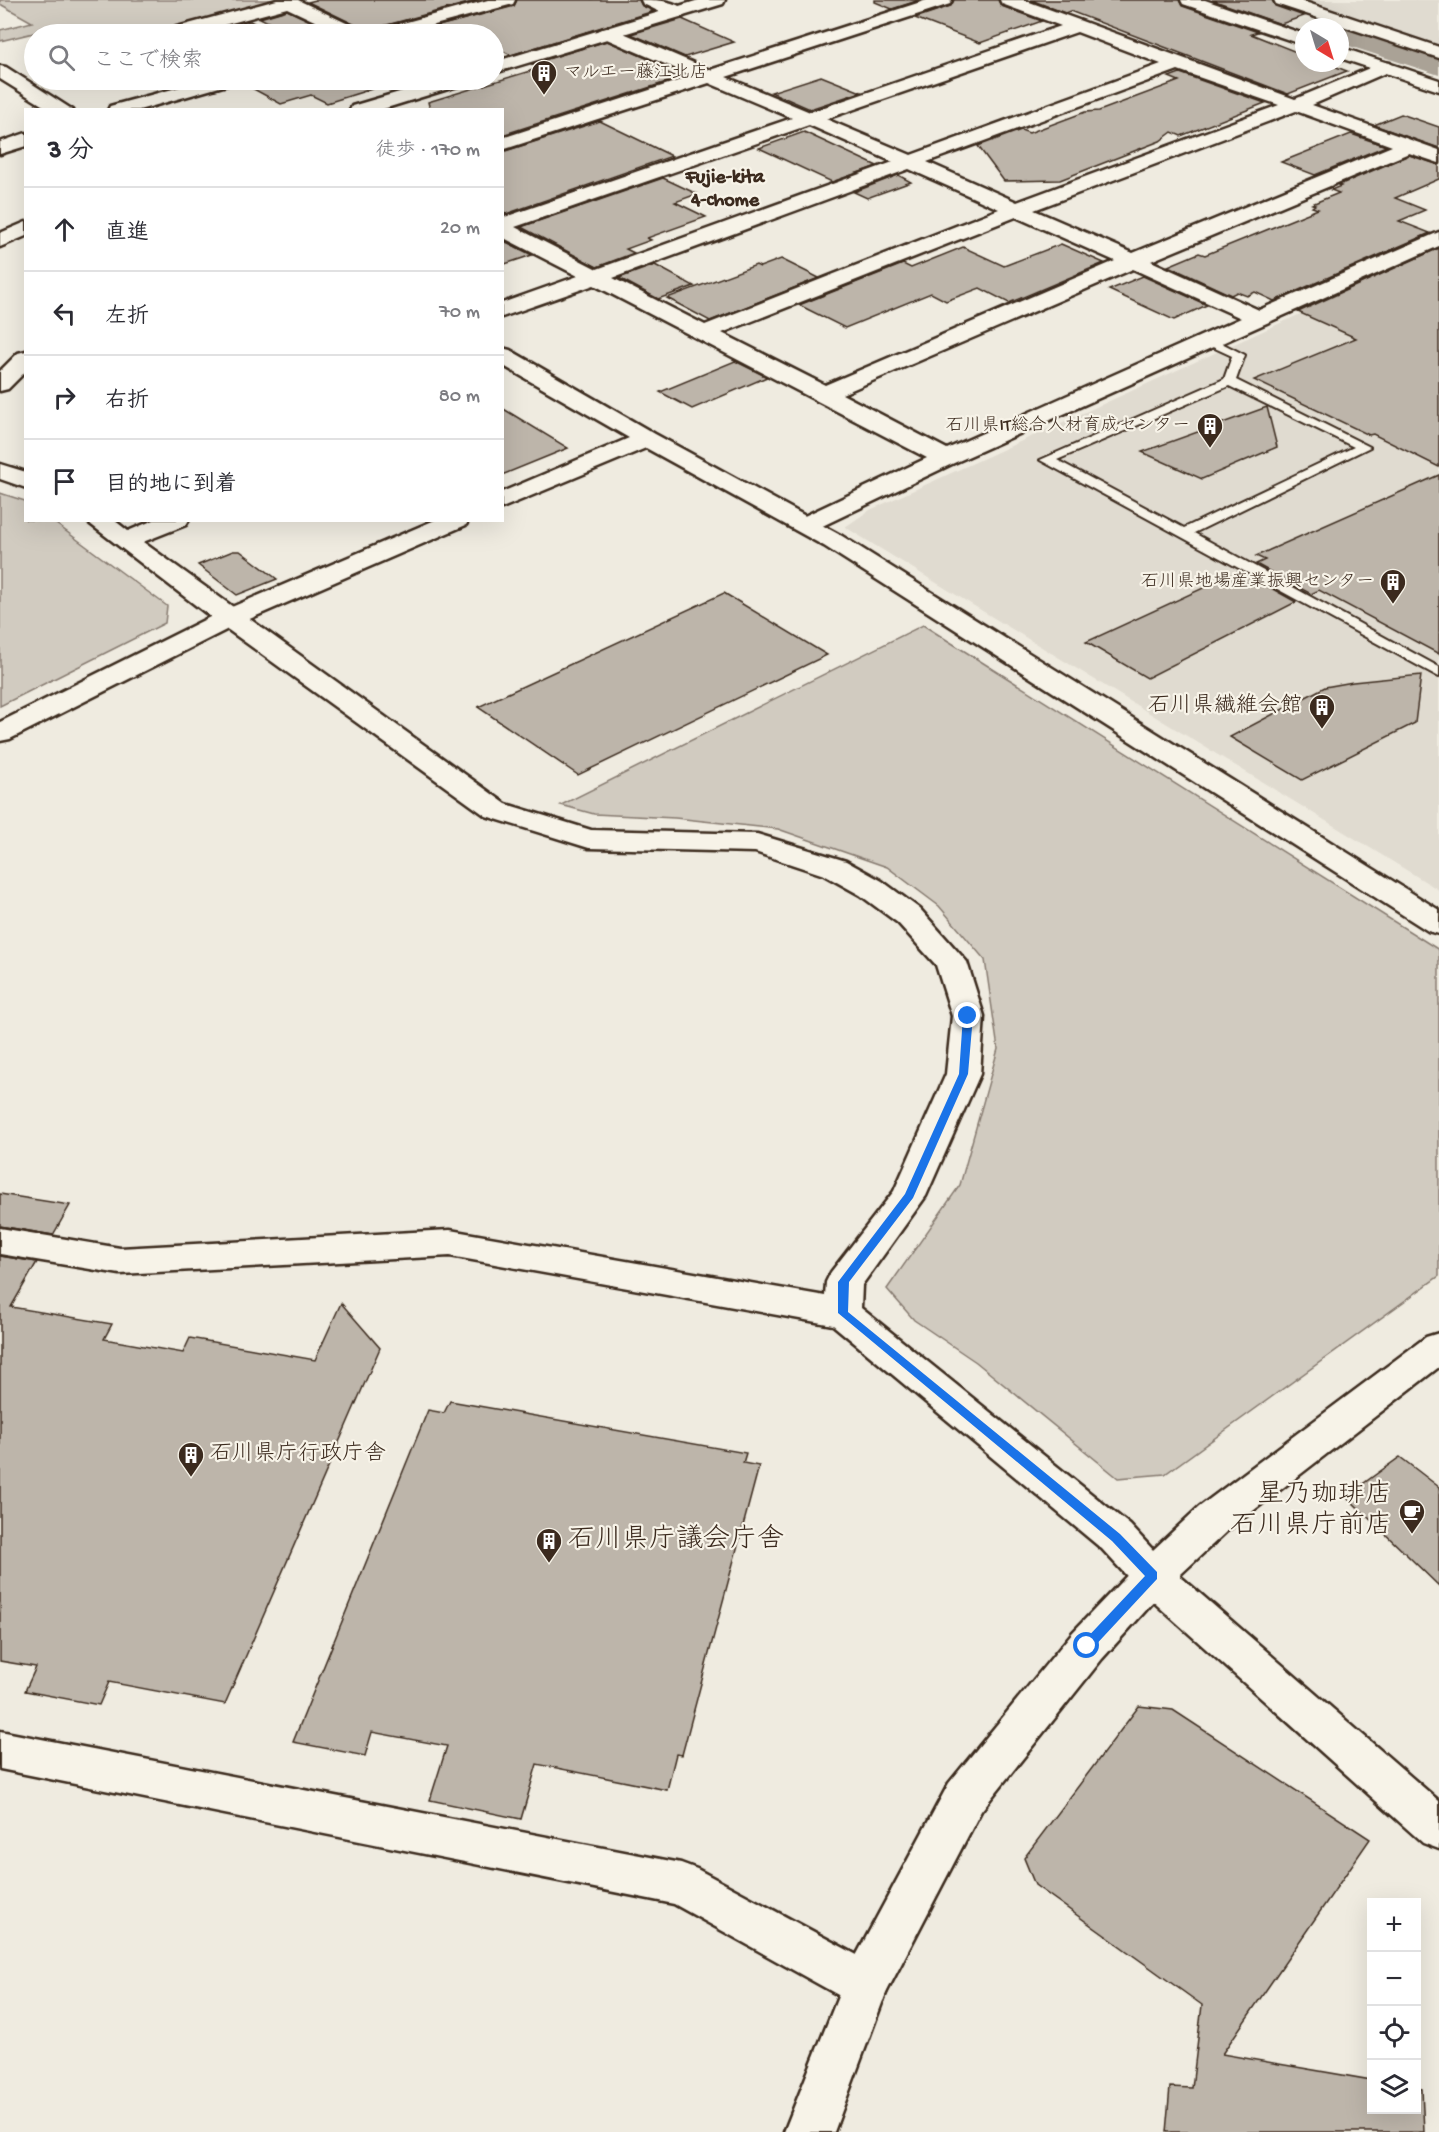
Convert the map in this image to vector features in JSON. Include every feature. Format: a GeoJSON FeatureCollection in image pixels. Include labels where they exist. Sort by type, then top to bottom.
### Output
{"type":"FeatureCollection","features":[{"type":"Feature","properties":{"kind":"street"},"geometry":{"type":"LineString","coordinates":[[419,24],[506,0]]}},
{"type":"Feature","properties":{"kind":"street"},"geometry":{"type":"LineString","coordinates":[[649,0],[678,12]]}},
{"type":"Feature","properties":{"kind":"street"},"geometry":{"type":"LineString","coordinates":[[504,65],[717,0]]}},
{"type":"Feature","properties":{"kind":"street"},"geometry":{"type":"LineString","coordinates":[[504,143],[944,0]]}},
{"type":"Feature","properties":{"kind":"street"},"geometry":{"type":"LineString","coordinates":[[1008,0],[1178,64],[1439,157]]}},
{"type":"Feature","properties":{"kind":"street"},"geometry":{"type":"LineString","coordinates":[[1189,0],[1295,37]]}},
{"type":"Feature","properties":{"kind":"street"},"geometry":{"type":"LineString","coordinates":[[1282,0],[1439,53]]}},
{"type":"Feature","properties":{"kind":"street"},"geometry":{"type":"LineString","coordinates":[[207,24],[287,1],[334,24]]}},
{"type":"Feature","properties":{"kind":"street"},"geometry":{"type":"LineString","coordinates":[[504,226],[805,118],[1078,26]]}},
{"type":"Feature","properties":{"kind":"street"},"geometry":{"type":"LineString","coordinates":[[608,33],[908,161],[1260,319]]}},
{"type":"Feature","properties":{"kind":"street"},"geometry":{"type":"LineString","coordinates":[[1349,55],[1439,86]]}},
{"type":"Feature","properties":{"kind":"street"},"geometry":{"type":"LineString","coordinates":[[504,310],[1178,64]]}},
{"type":"Feature","properties":{"kind":"street"},"geometry":{"type":"LineString","coordinates":[[706,332],[1015,210],[1296,105],[1384,67]]}},
{"type":"Feature","properties":{"kind":"street"},"geometry":{"type":"LineString","coordinates":[[0,71],[24,86]]}},
{"type":"Feature","properties":{"kind":"street"},"geometry":{"type":"LineString","coordinates":[[31,90],[61,108]]}},
{"type":"Feature","properties":{"kind":"street"},"geometry":{"type":"LineString","coordinates":[[124,108],[184,90]]}},
{"type":"Feature","properties":{"kind":"street"},"geometry":{"type":"LineString","coordinates":[[365,108],[425,90]]}},
{"type":"Feature","properties":{"kind":"street"},"geometry":{"type":"LineString","coordinates":[[0,148],[24,140]]}},
{"type":"Feature","properties":{"kind":"street"},"geometry":{"type":"LineString","coordinates":[[824,394],[1132,261],[1409,146]]}},
{"type":"Feature","properties":{"kind":"street"},"geometry":{"type":"LineString","coordinates":[[504,228],[946,458]]}},
{"type":"Feature","properties":{"kind":"street"},"geometry":{"type":"LineString","coordinates":[[0,241],[24,229]]}},
{"type":"Feature","properties":{"kind":"street"},"geometry":{"type":"LineString","coordinates":[[805,525],[946,458],[1439,238]]}},
{"type":"Feature","properties":{"kind":"street"},"geometry":{"type":"LineString","coordinates":[[504,356],[647,439],[805,525],[1439,924]]}},
{"type":"Feature","properties":{"kind":"street"},"geometry":{"type":"LineString","coordinates":[[0,384],[24,360]]}},
{"type":"Feature","properties":{"kind":"street"},"geometry":{"type":"LineString","coordinates":[[504,500],[647,439]]}},
{"type":"Feature","properties":{"kind":"street"},"geometry":{"type":"LineString","coordinates":[[0,471],[24,480]]}},
{"type":"Feature","properties":{"kind":"street"},"geometry":{"type":"LineString","coordinates":[[100,522],[496,810],[589,839],[757,843],[835,868],[871,888],[909,916],[951,962],[968,1016],[963,1074],[909,1196],[844,1282],[843,1313]]}},
{"type":"Feature","properties":{"kind":"street"},"geometry":{"type":"LineString","coordinates":[[125,541],[172,522]]}},
{"type":"Feature","properties":{"kind":"street"},"geometry":{"type":"LineString","coordinates":[[0,734],[229,618],[452,522]]}},
{"type":"Feature","properties":{"kind":"street"},"geometry":{"type":"LineString","coordinates":[[0,1241],[120,1261],[450,1243],[843,1313],[1116,1537],[1152,1576],[1439,1828]]}},
{"type":"Feature","properties":{"kind":"street"},"geometry":{"type":"LineString","coordinates":[[809,2132],[866,1985],[965,1797],[1087,1646],[1152,1576],[1213,1519],[1439,1347]]}},
{"type":"Feature","properties":{"kind":"street"},"geometry":{"type":"LineString","coordinates":[[0,1750],[681,1884],[866,1985]]}},
{"type":"Feature","properties":{"kind":"lane"},"geometry":{"type":"LineString","coordinates":[[1210,341],[1239,355],[1229,381],[1047,460],[1439,673]]}},
{"type":"Feature","properties":{"kind":"lane"},"geometry":{"type":"LineString","coordinates":[[1184,533],[1364,447],[1229,381]]}},
{"type":"Feature","properties":{"kind":"shaded area"},"geometry":{"type":"Polygon","coordinates":[[[0,0],[272,0],[271,4],[195,24],[24,24],[32,22],[0,4],[0,0]]]}},
{"type":"Feature","properties":{"kind":"shaded area"},"geometry":{"type":"Polygon","coordinates":[[[1293,0],[1439,0],[1439,48],[1349,18],[1293,0]]]}},
{"type":"Feature","properties":{"kind":"shaded area"},"geometry":{"type":"Polygon","coordinates":[[[24,24],[24,35],[0,41],[0,30],[24,24]]]}},
{"type":"Feature","properties":{"kind":"shaded area"},"geometry":{"type":"Polygon","coordinates":[[[1439,251],[1439,890],[845,527],[870,510],[1439,251]]]}},
{"type":"Feature","properties":{"kind":"shaded area"},"geometry":{"type":"Polygon","coordinates":[[[0,493],[24,501],[24,522],[53,522],[167,606],[165,623],[0,706],[0,493]]]}},
{"type":"Feature","properties":{"kind":"shaded area"},"geometry":{"type":"Polygon","coordinates":[[[923,625],[1439,950],[1439,1276],[1165,1474],[1118,1478],[976,1362],[914,1320],[887,1289],[960,1185],[998,1049],[985,960],[939,906],[887,867],[778,829],[675,818],[594,814],[561,805],[923,625]]]}},
{"type":"Feature","properties":{"kind":"building"},"geometry":{"type":"Polygon","coordinates":[[[316,0],[479,0],[391,24],[354,24],[308,2],[316,0]]]}},
{"type":"Feature","properties":{"kind":"building"},"geometry":{"type":"Polygon","coordinates":[[[517,0],[639,0],[642,6],[654,11],[511,55],[504,52],[504,24],[446,24],[514,6],[517,0]]]}},
{"type":"Feature","properties":{"kind":"building"},"geometry":{"type":"Polygon","coordinates":[[[875,0],[920,0],[892,9],[875,0]]]}},
{"type":"Feature","properties":{"kind":"building"},"geometry":{"type":"Polygon","coordinates":[[[954,0],[998,0],[1001,6],[1042,21],[980,43],[915,18],[951,6],[954,0]]]}},
{"type":"Feature","properties":{"kind":"building"},"geometry":{"type":"Polygon","coordinates":[[[1031,0],[1179,0],[1182,6],[1258,32],[1251,34],[1295,51],[1295,72],[1344,72],[1288,94],[1070,11],[1065,13],[1031,0]]]}},
{"type":"Feature","properties":{"kind":"building"},"geometry":{"type":"Polygon","coordinates":[[[1212,0],[1272,0],[1275,6],[1304,16],[1281,24],[1212,0]]]}},
{"type":"Feature","properties":{"kind":"building"},"geometry":{"type":"Polygon","coordinates":[[[287,10],[317,24],[272,24],[260,18],[287,10]]]}},
{"type":"Feature","properties":{"kind":"building"},"geometry":{"type":"Polygon","coordinates":[[[682,19],[734,42],[685,57],[631,34],[682,19]]]}},
{"type":"Feature","properties":{"kind":"building"},"geometry":{"type":"Polygon","coordinates":[[[250,21],[256,24],[239,24],[250,21]]]}},
{"type":"Feature","properties":{"kind":"building","name":"マルエー藤江北店"},"geometry":{"type":"Polygon","coordinates":[[[607,41],[660,64],[652,66],[679,78],[504,134],[504,108],[430,108],[428,102],[468,90],[504,90],[504,79],[540,68],[531,64],[607,41]]]}},
{"type":"Feature","properties":{"kind":"building"},"geometry":{"type":"Polygon","coordinates":[[[1180,73],[1265,103],[1181,136],[1172,132],[1160,141],[1060,180],[1004,181],[978,146],[1021,130],[1029,133],[1085,112],[1099,111],[1179,81],[1169,77],[1180,73]]]}},
{"type":"Feature","properties":{"kind":"building"},"geometry":{"type":"Polygon","coordinates":[[[821,76],[861,92],[810,109],[771,92],[821,76]]]}},
{"type":"Feature","properties":{"kind":"building"},"geometry":{"type":"Polygon","coordinates":[[[255,90],[368,90],[327,103],[311,95],[281,104],[255,90]]]}},
{"type":"Feature","properties":{"kind":"building"},"geometry":{"type":"Polygon","coordinates":[[[1401,114],[1439,127],[1439,148],[1374,125],[1401,114]]]}},
{"type":"Feature","properties":{"kind":"building"},"geometry":{"type":"Polygon","coordinates":[[[600,121],[672,156],[506,214],[504,213],[504,151],[600,121]]]}},
{"type":"Feature","properties":{"kind":"building"},"geometry":{"type":"Polygon","coordinates":[[[804,132],[877,166],[832,182],[759,148],[804,132]]]}},
{"type":"Feature","properties":{"kind":"building"},"geometry":{"type":"Polygon","coordinates":[[[1351,134],[1386,146],[1315,175],[1281,162],[1351,134]]]}},
{"type":"Feature","properties":{"kind":"building"},"geometry":{"type":"Polygon","coordinates":[[[1409,155],[1439,165],[1439,179],[1395,198],[1425,210],[1399,221],[1430,233],[1274,301],[1255,292],[1247,296],[1237,292],[1231,295],[1168,266],[1199,253],[1205,255],[1318,209],[1312,207],[1315,205],[1312,204],[1339,193],[1331,190],[1341,186],[1339,185],[1409,155]]]}},
{"type":"Feature","properties":{"kind":"building"},"geometry":{"type":"Polygon","coordinates":[[[898,175],[911,182],[867,198],[854,192],[898,175]]]}},
{"type":"Feature","properties":{"kind":"building"},"geometry":{"type":"Polygon","coordinates":[[[663,178],[697,194],[675,202],[706,217],[647,238],[651,240],[626,249],[634,253],[597,267],[521,227],[663,178]]]}},
{"type":"Feature","properties":{"kind":"building"},"geometry":{"type":"Polygon","coordinates":[[[504,241],[532,255],[504,264],[504,241]]]}},
{"type":"Feature","properties":{"kind":"building"},"geometry":{"type":"Polygon","coordinates":[[[1061,244],[1104,263],[1009,303],[980,288],[946,301],[931,293],[845,328],[799,305],[903,264],[911,268],[963,247],[1004,266],[1061,244]]]}},
{"type":"Feature","properties":{"kind":"building"},"geometry":{"type":"Polygon","coordinates":[[[1439,248],[1439,467],[1254,380],[1356,338],[1298,312],[1439,248]]]}},
{"type":"Feature","properties":{"kind":"building"},"geometry":{"type":"Polygon","coordinates":[[[781,259],[819,278],[710,321],[667,298],[756,265],[760,267],[781,259]]]}},
{"type":"Feature","properties":{"kind":"building"},"geometry":{"type":"Polygon","coordinates":[[[655,265],[694,286],[658,299],[619,278],[655,265]]]}},
{"type":"Feature","properties":{"kind":"building"},"geometry":{"type":"Polygon","coordinates":[[[1143,276],[1207,305],[1174,320],[1109,290],[1143,276]]]}},
{"type":"Feature","properties":{"kind":"building"},"geometry":{"type":"Polygon","coordinates":[[[735,361],[767,377],[692,409],[660,392],[735,361]]]}},
{"type":"Feature","properties":{"kind":"building","name":"石川県IT総合人材育成センター"},"geometry":{"type":"Polygon","coordinates":[[[1267,407],[1277,447],[1202,479],[1142,452],[1267,407]]]}},
{"type":"Feature","properties":{"kind":"building"},"geometry":{"type":"Polygon","coordinates":[[[504,409],[568,448],[504,474],[504,409]]]}},
{"type":"Feature","properties":{"kind":"building","name":"石川県地場産業振興センター"},"geometry":{"type":"Polygon","coordinates":[[[1439,475],[1439,654],[1319,590],[1311,594],[1256,564],[1265,560],[1256,556],[1439,475]]]}},
{"type":"Feature","properties":{"kind":"building"},"geometry":{"type":"Polygon","coordinates":[[[233,551],[240,551],[277,579],[237,595],[198,565],[233,551]]]}},
{"type":"Feature","properties":{"kind":"building"},"geometry":{"type":"Polygon","coordinates":[[[1240,571],[1296,602],[1147,678],[1086,642],[1240,571]]]}},
{"type":"Feature","properties":{"kind":"building"},"geometry":{"type":"Polygon","coordinates":[[[724,593],[827,655],[578,775],[478,707],[724,593]]]}},
{"type":"Feature","properties":{"kind":"building","name":"石川県繊維会館"},"geometry":{"type":"Polygon","coordinates":[[[1421,675],[1415,723],[1302,780],[1230,737],[1325,687],[1421,675]]]}},
{"type":"Feature","properties":{"kind":"building"},"geometry":{"type":"Polygon","coordinates":[[[0,1194],[70,1205],[53,1235],[0,1226],[0,1194]]]}},
{"type":"Feature","properties":{"kind":"building","name":"石川県庁行政庁舎"},"geometry":{"type":"Polygon","coordinates":[[[0,1256],[37,1262],[11,1307],[112,1324],[104,1339],[183,1353],[190,1338],[315,1360],[341,1303],[380,1348],[225,1704],[109,1682],[99,1705],[25,1691],[36,1667],[0,1661],[0,1256]]]}},
{"type":"Feature","properties":{"kind":"building","name":"石川県庁議会庁舎"},"geometry":{"type":"Polygon","coordinates":[[[450,1401],[746,1453],[743,1463],[759,1466],[682,1755],[676,1754],[667,1790],[537,1764],[521,1819],[430,1800],[447,1746],[372,1732],[365,1756],[293,1742],[428,1410],[444,1413],[450,1401]]]}},
{"type":"Feature","properties":{"kind":"building","name":"星乃珈琲店 石川県庁前店"},"geometry":{"type":"Polygon","coordinates":[[[1400,1457],[1439,1487],[1439,1586],[1346,1496],[1400,1457]]]}},
{"type":"Feature","properties":{"kind":"building"},"geometry":{"type":"Polygon","coordinates":[[[1139,1706],[1173,1710],[1370,1839],[1222,2054],[1367,2079],[1367,2114],[1421,2114],[1422,2089],[1424,2132],[1166,2132],[1170,2087],[1192,2088],[1202,2005],[1035,1885],[1024,1858],[1139,1706]]]}},
{"type":"Feature","properties":{"kind":"waterway"},"geometry":{"type":"LineString","coordinates":[[1349,34],[1439,64]]}},
{"type":"Feature","properties":{"kind":"place","name":"マルエー藤江北店"},"geometry":{"type":"Point","coordinates":[544,96]}},
{"type":"Feature","properties":{"kind":"place","name":"石川県IT総合人材育成センター"},"geometry":{"type":"Point","coordinates":[1210,449]}},
{"type":"Feature","properties":{"kind":"place","name":"石川県地場産業振興センター"},"geometry":{"type":"Point","coordinates":[1393,605]}},
{"type":"Feature","properties":{"kind":"place","name":"石川県繊維会館"},"geometry":{"type":"Point","coordinates":[1322,730]}},
{"type":"Feature","properties":{"kind":"place","name":"石川県庁行政庁舎"},"geometry":{"type":"Point","coordinates":[191,1478]}},
{"type":"Feature","properties":{"kind":"place","name":"星乃珈琲店 石川県庁前店"},"geometry":{"type":"Point","coordinates":[1412,1535]}},
{"type":"Feature","properties":{"kind":"place","name":"石川県庁議会庁舎"},"geometry":{"type":"Point","coordinates":[549,1564]}},
{"type":"Feature","properties":{"kind":"district","name":"Fujie-kita 4-chome"},"geometry":{"type":"Point","coordinates":[725,190]}},
{"type":"Feature","properties":{"kind":"route"},"geometry":{"type":"LineString","coordinates":[[968,1016],[963,1074],[909,1196],[844,1282],[843,1313],[1116,1537],[1152,1576],[1087,1646]]}}]}
